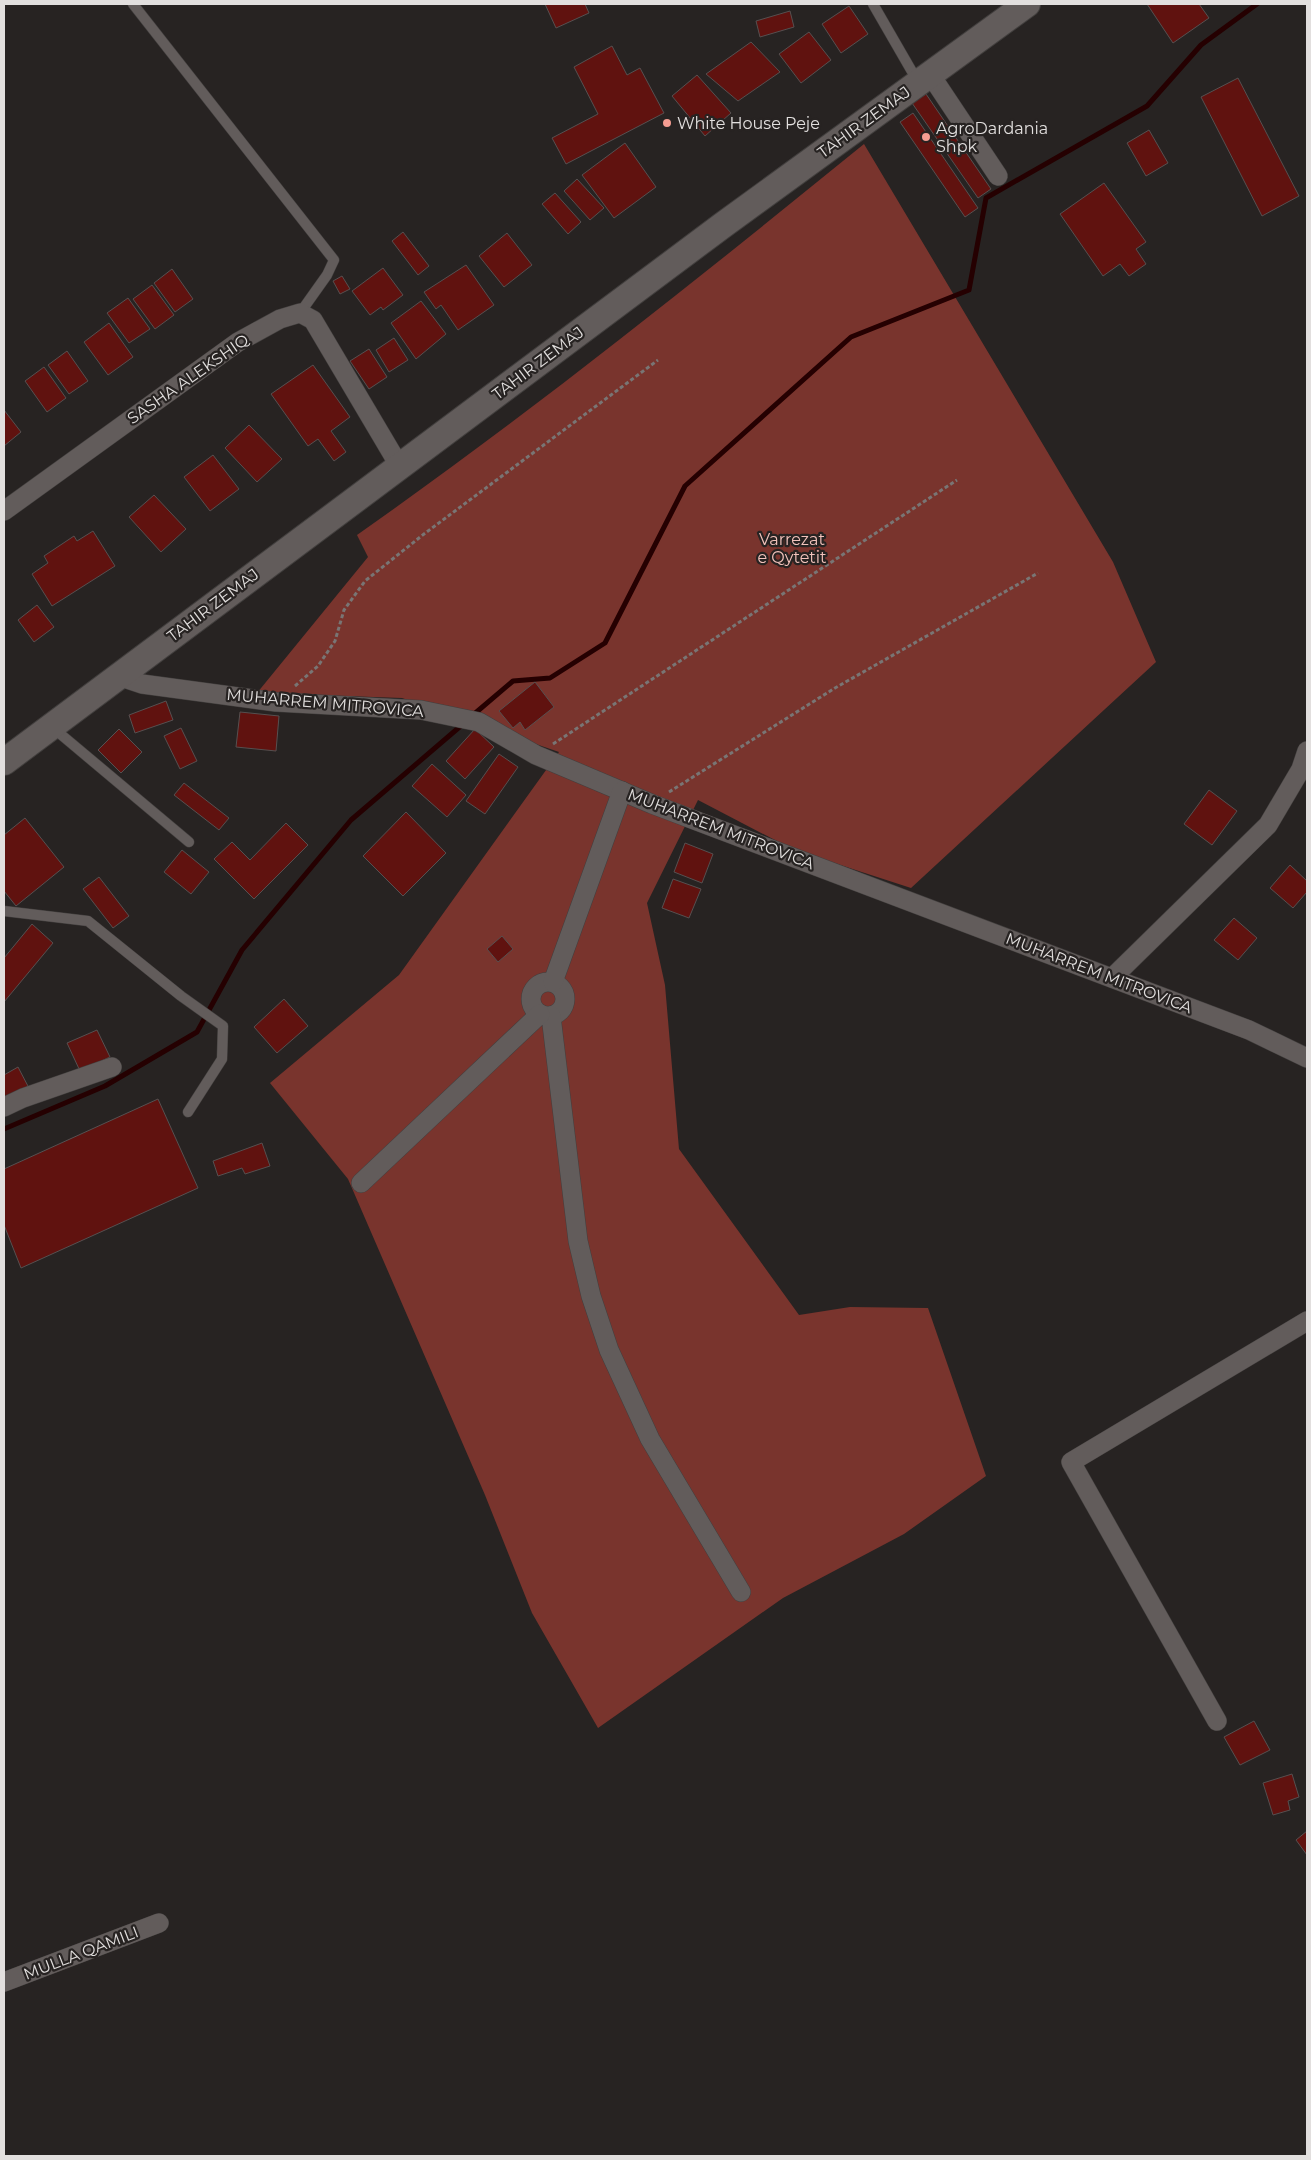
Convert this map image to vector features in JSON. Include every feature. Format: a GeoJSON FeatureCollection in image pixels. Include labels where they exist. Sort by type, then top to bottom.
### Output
{"type":"FeatureCollection","features":[{"type":"Feature","properties":{"kind":"main road","name":"TAHIR ZEMAJ"},"geometry":{"type":"LineString","coordinates":[[4,762],[723,225],[1027,4]]}},
{"type":"Feature","properties":{"kind":"street"},"geometry":{"type":"LineString","coordinates":[[924,78],[998,176]]}},
{"type":"Feature","properties":{"kind":"street"},"geometry":{"type":"LineString","coordinates":[[300,313],[314,320],[400,467]]}},
{"type":"Feature","properties":{"kind":"street","name":"SASHA ALEKSHIQ"},"geometry":{"type":"LineString","coordinates":[[4,511],[238,342],[280,319],[300,313]]}},
{"type":"Feature","properties":{"kind":"street","name":"MUHARREM MITROVICA"},"geometry":{"type":"LineString","coordinates":[[118,676],[142,684],[276,702],[421,710],[479,722],[536,755],[622,792],[1249,1030],[1307,1058]]}},
{"type":"Feature","properties":{"kind":"street"},"geometry":{"type":"LineString","coordinates":[[1112,978],[1268,825],[1301,769],[1307,751]]}},
{"type":"Feature","properties":{"kind":"street"},"geometry":{"type":"LineString","coordinates":[[553,982],[622,792]]}},
{"type":"Feature","properties":{"kind":"street"},"geometry":{"type":"LineString","coordinates":[[361,1183],[546,1015],[561,1010],[566,1000],[562,988],[553,982],[541,983],[533,990],[532,1006],[546,1015],[578,1241],[591,1296],[609,1350],[650,1439],[741,1592]]}},
{"type":"Feature","properties":{"kind":"street"},"geometry":{"type":"LineString","coordinates":[[4,1108],[23,1098],[112,1067]]}},
{"type":"Feature","properties":{"kind":"street"},"geometry":{"type":"LineString","coordinates":[[1216,1721],[1072,1462],[1307,1321]]}},
{"type":"Feature","properties":{"kind":"street","name":"MULLA QAMILI"},"geometry":{"type":"LineString","coordinates":[[4,1982],[159,1923]]}},
{"type":"Feature","properties":{"kind":"lane"},"geometry":{"type":"LineString","coordinates":[[133,4],[334,260],[327,275],[300,313]]}},
{"type":"Feature","properties":{"kind":"lane"},"geometry":{"type":"LineString","coordinates":[[873,4],[924,78]]}},
{"type":"Feature","properties":{"kind":"lane"},"geometry":{"type":"LineString","coordinates":[[52,726],[189,842]]}},
{"type":"Feature","properties":{"kind":"lane"},"geometry":{"type":"LineString","coordinates":[[4,911],[88,921],[181,996],[223,1026],[222,1059],[188,1112]]}},
{"type":"Feature","properties":{"kind":"path"},"geometry":{"type":"LineString","coordinates":[[276,702],[318,666],[335,641],[344,610],[365,581],[424,534],[658,360]]}},
{"type":"Feature","properties":{"kind":"path"},"geometry":{"type":"LineString","coordinates":[[536,755],[957,480]]}},
{"type":"Feature","properties":{"kind":"path"},"geometry":{"type":"LineString","coordinates":[[652,804],[664,794],[834,688],[1038,574]]}},
{"type":"Feature","properties":{"kind":"green space","name":"Varrezat e Qytetit"},"geometry":{"type":"Polygon","coordinates":[[[864,144],[1113,562],[1156,662],[911,888],[794,850],[698,800],[647,903],[665,985],[679,1149],[799,1315],[850,1307],[928,1308],[986,1476],[904,1534],[783,1598],[598,1728],[532,1613],[485,1495],[348,1179],[270,1083],[399,975],[559,752],[402,698],[257,693],[368,557],[357,535],[551,393],[864,144]]]}},
{"type":"Feature","properties":{"kind":"building"},"geometry":{"type":"Polygon","coordinates":[[[545,4],[585,4],[589,13],[556,28],[545,4]]]}},
{"type":"Feature","properties":{"kind":"building"},"geometry":{"type":"Polygon","coordinates":[[[1147,4],[1199,4],[1209,18],[1173,43],[1147,4]]]}},
{"type":"Feature","properties":{"kind":"building"},"geometry":{"type":"Polygon","coordinates":[[[849,6],[868,34],[841,53],[822,24],[849,6]]]}},
{"type":"Feature","properties":{"kind":"building"},"geometry":{"type":"Polygon","coordinates":[[[790,11],[794,27],[760,37],[756,21],[790,11]]]}},
{"type":"Feature","properties":{"kind":"building"},"geometry":{"type":"Polygon","coordinates":[[[809,32],[831,60],[801,83],[779,54],[809,32]]]}},
{"type":"Feature","properties":{"kind":"building"},"geometry":{"type":"Polygon","coordinates":[[[751,42],[780,72],[738,101],[706,74],[751,42]]]}},
{"type":"Feature","properties":{"kind":"building"},"geometry":{"type":"Polygon","coordinates":[[[612,46],[627,75],[640,68],[664,113],[566,164],[552,138],[598,114],[574,67],[612,46]]]}},
{"type":"Feature","properties":{"kind":"building"},"geometry":{"type":"Polygon","coordinates":[[[697,75],[731,113],[705,136],[672,96],[697,75]]]}},
{"type":"Feature","properties":{"kind":"building"},"geometry":{"type":"Polygon","coordinates":[[[1238,78],[1299,196],[1262,216],[1201,97],[1238,78]]]}},
{"type":"Feature","properties":{"kind":"building"},"geometry":{"type":"Polygon","coordinates":[[[926,94],[991,189],[978,198],[912,103],[926,94]]]}},
{"type":"Feature","properties":{"kind":"building"},"geometry":{"type":"Polygon","coordinates":[[[913,113],[978,208],[965,217],[900,122],[913,113]]]}},
{"type":"Feature","properties":{"kind":"building"},"geometry":{"type":"Polygon","coordinates":[[[1149,130],[1168,163],[1146,176],[1127,143],[1149,130]]]}},
{"type":"Feature","properties":{"kind":"building"},"geometry":{"type":"Polygon","coordinates":[[[625,143],[656,187],[614,218],[582,175],[625,143]]]}},
{"type":"Feature","properties":{"kind":"building"},"geometry":{"type":"Polygon","coordinates":[[[577,179],[604,208],[590,220],[564,191],[577,179]]]}},
{"type":"Feature","properties":{"kind":"building"},"geometry":{"type":"Polygon","coordinates":[[[1104,183],[1146,242],[1136,249],[1146,264],[1129,276],[1120,264],[1103,276],[1060,214],[1104,183]]]}},
{"type":"Feature","properties":{"kind":"building"},"geometry":{"type":"Polygon","coordinates":[[[555,193],[581,222],[568,234],[542,204],[555,193]]]}},
{"type":"Feature","properties":{"kind":"building"},"geometry":{"type":"Polygon","coordinates":[[[403,232],[429,266],[418,275],[392,241],[403,232]]]}},
{"type":"Feature","properties":{"kind":"building"},"geometry":{"type":"Polygon","coordinates":[[[507,233],[532,265],[504,287],[479,256],[507,233]]]}},
{"type":"Feature","properties":{"kind":"building"},"geometry":{"type":"Polygon","coordinates":[[[466,265],[494,305],[458,330],[441,305],[436,309],[424,292],[466,265]]]}},
{"type":"Feature","properties":{"kind":"building"},"geometry":{"type":"Polygon","coordinates":[[[383,268],[403,295],[383,310],[381,307],[370,315],[352,291],[383,268]]]}},
{"type":"Feature","properties":{"kind":"building"},"geometry":{"type":"Polygon","coordinates":[[[172,269],[193,299],[175,312],[154,283],[172,269]]]}},
{"type":"Feature","properties":{"kind":"building"},"geometry":{"type":"Polygon","coordinates":[[[342,276],[350,289],[340,294],[333,281],[342,276]]]}},
{"type":"Feature","properties":{"kind":"building"},"geometry":{"type":"Polygon","coordinates":[[[152,285],[174,315],[155,329],[133,299],[152,285]]]}},
{"type":"Feature","properties":{"kind":"building"},"geometry":{"type":"Polygon","coordinates":[[[128,298],[150,329],[129,343],[107,313],[128,298]]]}},
{"type":"Feature","properties":{"kind":"building"},"geometry":{"type":"Polygon","coordinates":[[[421,301],[446,334],[416,359],[391,323],[421,301]]]}},
{"type":"Feature","properties":{"kind":"building"},"geometry":{"type":"Polygon","coordinates":[[[109,323],[133,357],[108,375],[84,342],[109,323]]]}},
{"type":"Feature","properties":{"kind":"building"},"geometry":{"type":"Polygon","coordinates":[[[394,338],[408,360],[389,372],[376,350],[394,338]]]}},
{"type":"Feature","properties":{"kind":"building"},"geometry":{"type":"Polygon","coordinates":[[[369,349],[387,377],[369,389],[350,361],[369,349]]]}},
{"type":"Feature","properties":{"kind":"building"},"geometry":{"type":"Polygon","coordinates":[[[67,351],[88,381],[69,394],[48,365],[67,351]]]}},
{"type":"Feature","properties":{"kind":"building"},"geometry":{"type":"Polygon","coordinates":[[[313,365],[350,417],[331,431],[346,452],[334,461],[318,439],[308,446],[271,394],[313,365]]]}},
{"type":"Feature","properties":{"kind":"building"},"geometry":{"type":"Polygon","coordinates":[[[44,367],[66,398],[47,412],[25,381],[44,367]]]}},
{"type":"Feature","properties":{"kind":"building"},"geometry":{"type":"Polygon","coordinates":[[[4,410],[21,432],[4,446],[4,410]]]}},
{"type":"Feature","properties":{"kind":"building"},"geometry":{"type":"Polygon","coordinates":[[[249,425],[282,459],[257,482],[225,448],[249,425]]]}},
{"type":"Feature","properties":{"kind":"building"},"geometry":{"type":"Polygon","coordinates":[[[213,455],[239,489],[210,511],[184,477],[213,455]]]}},
{"type":"Feature","properties":{"kind":"building"},"geometry":{"type":"Polygon","coordinates":[[[154,495],[186,529],[161,552],[129,517],[154,495]]]}},
{"type":"Feature","properties":{"kind":"building"},"geometry":{"type":"Polygon","coordinates":[[[93,531],[115,566],[52,606],[32,574],[48,563],[44,556],[74,536],[77,541],[93,531]]]}},
{"type":"Feature","properties":{"kind":"building"},"geometry":{"type":"Polygon","coordinates":[[[37,605],[54,627],[34,642],[18,620],[37,605]]]}},
{"type":"Feature","properties":{"kind":"building"},"geometry":{"type":"Polygon","coordinates":[[[535,682],[554,707],[525,730],[520,722],[513,728],[499,711],[535,682]]]}},
{"type":"Feature","properties":{"kind":"building"},"geometry":{"type":"Polygon","coordinates":[[[166,701],[173,720],[135,733],[129,715],[166,701]]]}},
{"type":"Feature","properties":{"kind":"building"},"geometry":{"type":"Polygon","coordinates":[[[240,712],[279,716],[276,751],[236,747],[240,712]]]}},
{"type":"Feature","properties":{"kind":"building"},"geometry":{"type":"Polygon","coordinates":[[[181,728],[197,761],[180,769],[164,736],[181,728]]]}},
{"type":"Feature","properties":{"kind":"building"},"geometry":{"type":"Polygon","coordinates":[[[119,729],[142,752],[121,773],[98,750],[119,729]]]}},
{"type":"Feature","properties":{"kind":"building"},"geometry":{"type":"Polygon","coordinates":[[[475,729],[494,747],[465,779],[446,761],[475,729]]]}},
{"type":"Feature","properties":{"kind":"building"},"geometry":{"type":"Polygon","coordinates":[[[499,754],[518,767],[485,814],[466,801],[499,754]]]}},
{"type":"Feature","properties":{"kind":"building"},"geometry":{"type":"Polygon","coordinates":[[[432,764],[466,795],[447,817],[412,786],[432,764]]]}},
{"type":"Feature","properties":{"kind":"building"},"geometry":{"type":"Polygon","coordinates":[[[184,783],[229,818],[219,830],[174,795],[184,783]]]}},
{"type":"Feature","properties":{"kind":"building"},"geometry":{"type":"Polygon","coordinates":[[[1209,790],[1237,811],[1212,845],[1184,824],[1209,790]]]}},
{"type":"Feature","properties":{"kind":"building"},"geometry":{"type":"Polygon","coordinates":[[[406,812],[446,853],[403,896],[363,856],[406,812]]]}},
{"type":"Feature","properties":{"kind":"building"},"geometry":{"type":"Polygon","coordinates":[[[25,818],[64,867],[16,906],[4,891],[4,835],[25,818]]]}},
{"type":"Feature","properties":{"kind":"building"},"geometry":{"type":"Polygon","coordinates":[[[286,823],[308,845],[254,899],[214,859],[232,842],[250,860],[286,823]]]}},
{"type":"Feature","properties":{"kind":"building"},"geometry":{"type":"Polygon","coordinates":[[[685,843],[713,854],[702,883],[674,872],[685,843]]]}},
{"type":"Feature","properties":{"kind":"building"},"geometry":{"type":"Polygon","coordinates":[[[182,850],[209,872],[191,894],[164,872],[182,850]]]}},
{"type":"Feature","properties":{"kind":"building"},"geometry":{"type":"Polygon","coordinates":[[[1290,865],[1307,881],[1307,892],[1293,908],[1270,888],[1290,865]]]}},
{"type":"Feature","properties":{"kind":"building"},"geometry":{"type":"Polygon","coordinates":[[[99,877],[129,916],[113,928],[83,889],[99,877]]]}},
{"type":"Feature","properties":{"kind":"building"},"geometry":{"type":"Polygon","coordinates":[[[673,879],[701,889],[689,918],[662,908],[673,879]]]}},
{"type":"Feature","properties":{"kind":"building"},"geometry":{"type":"Polygon","coordinates":[[[1234,918],[1257,938],[1238,960],[1214,940],[1234,918]]]}},
{"type":"Feature","properties":{"kind":"building"},"geometry":{"type":"Polygon","coordinates":[[[32,924],[53,943],[4,1002],[4,958],[32,924]]]}},
{"type":"Feature","properties":{"kind":"building"},"geometry":{"type":"Polygon","coordinates":[[[502,936],[513,949],[498,962],[487,949],[502,936]]]}},
{"type":"Feature","properties":{"kind":"building"},"geometry":{"type":"Polygon","coordinates":[[[284,999],[308,1026],[277,1053],[254,1027],[284,999]]]}},
{"type":"Feature","properties":{"kind":"building"},"geometry":{"type":"Polygon","coordinates":[[[97,1030],[110,1057],[80,1071],[67,1043],[97,1030]]]}},
{"type":"Feature","properties":{"kind":"building"},"geometry":{"type":"Polygon","coordinates":[[[18,1067],[30,1090],[4,1104],[4,1075],[18,1067]]]}},
{"type":"Feature","properties":{"kind":"building"},"geometry":{"type":"Polygon","coordinates":[[[158,1099],[198,1188],[21,1268],[4,1225],[4,1169],[158,1099]]]}},
{"type":"Feature","properties":{"kind":"building"},"geometry":{"type":"Polygon","coordinates":[[[262,1143],[270,1166],[245,1174],[242,1168],[218,1176],[213,1161],[262,1143]]]}},
{"type":"Feature","properties":{"kind":"building"},"geometry":{"type":"Polygon","coordinates":[[[1254,1721],[1270,1750],[1240,1765],[1224,1737],[1254,1721]]]}},
{"type":"Feature","properties":{"kind":"building"},"geometry":{"type":"Polygon","coordinates":[[[1292,1774],[1299,1797],[1288,1801],[1290,1810],[1273,1815],[1263,1783],[1292,1774]]]}},
{"type":"Feature","properties":{"kind":"building"},"geometry":{"type":"Polygon","coordinates":[[[1307,1831],[1307,1855],[1296,1840],[1307,1831]]]}},
{"type":"Feature","properties":{"kind":"waterway"},"geometry":{"type":"LineString","coordinates":[[473,715],[513,681],[550,678],[605,643],[685,486],[851,337],[969,290],[986,198],[1147,106],[1201,45],[1257,4]]}},
{"type":"Feature","properties":{"kind":"waterway"},"geometry":{"type":"LineString","coordinates":[[4,1129],[105,1086],[197,1032],[242,950],[351,820],[463,724]]}},
{"type":"Feature","properties":{"kind":"place","name":"White House Peje"},"geometry":{"type":"Point","coordinates":[667,123]}},
{"type":"Feature","properties":{"kind":"place","name":"AgroDardania Shpk"},"geometry":{"type":"Point","coordinates":[926,137]}}]}
